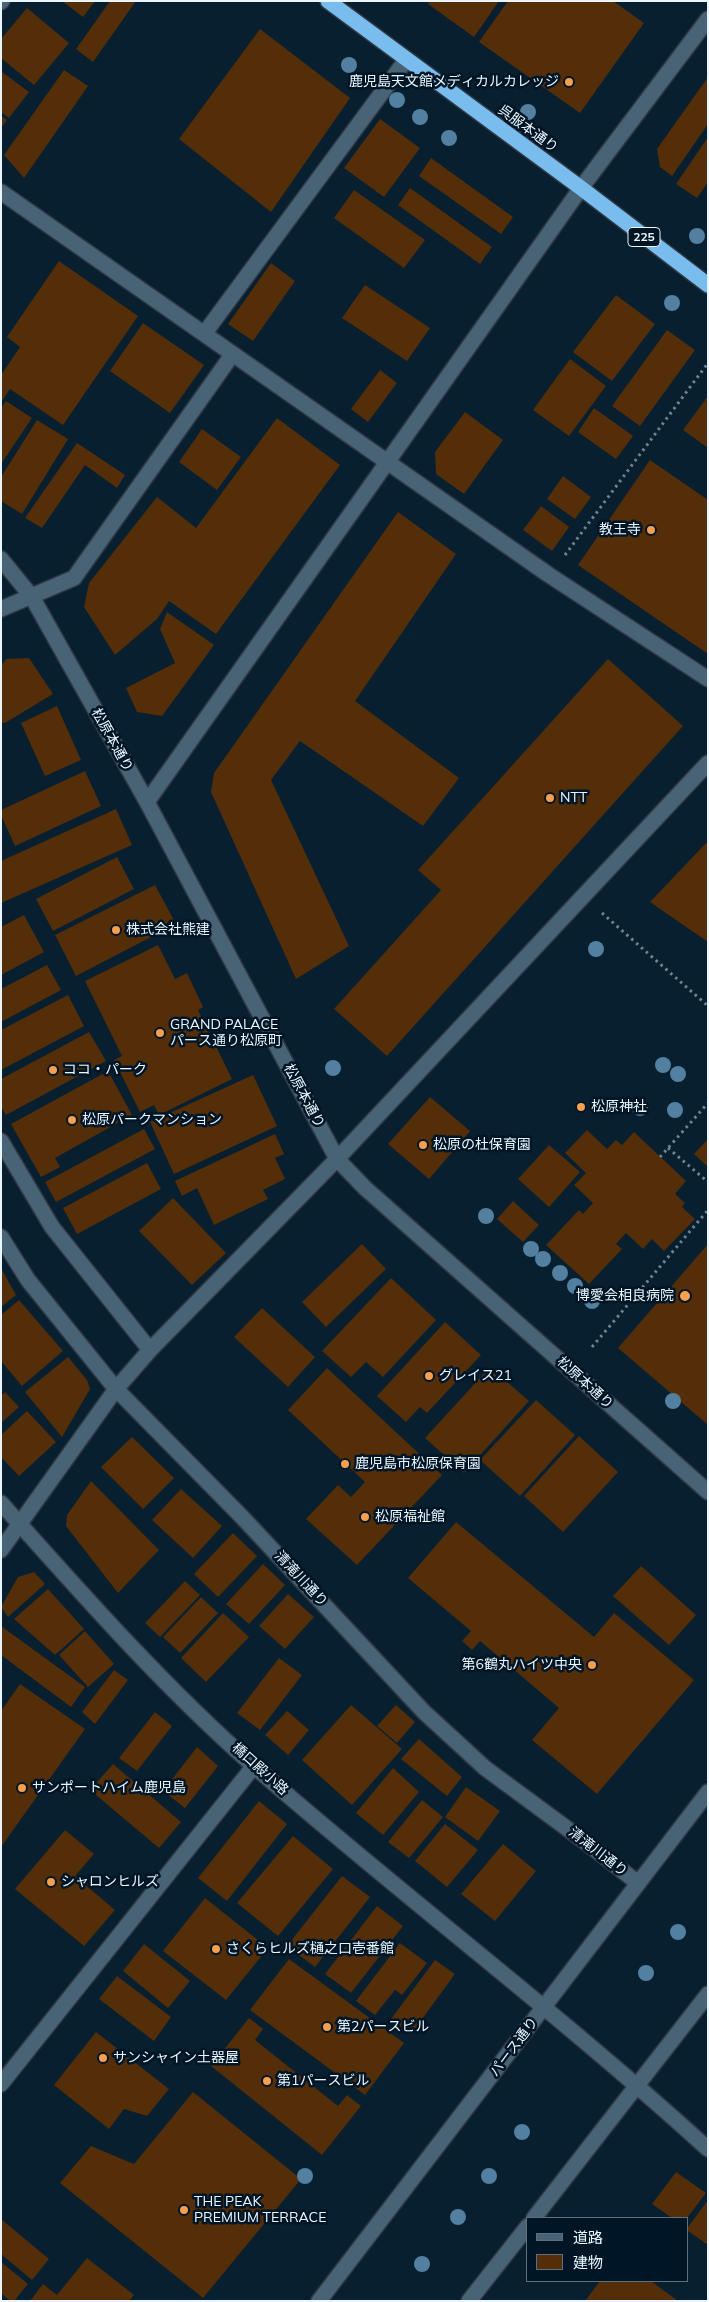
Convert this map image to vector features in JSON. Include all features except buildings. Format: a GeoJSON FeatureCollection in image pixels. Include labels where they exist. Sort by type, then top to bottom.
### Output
{"type":"FeatureCollection","features":[{"type":"Feature","properties":{"kind":"highway","name":"呉服本通り"},"geometry":{"type":"LineString","coordinates":[[328,1],[581,188],[708,285]]}},
{"type":"Feature","properties":{"kind":"street"},"geometry":{"type":"LineString","coordinates":[[147,802],[388,464],[581,188],[708,19]]}},
{"type":"Feature","properties":{"kind":"street"},"geometry":{"type":"LineString","coordinates":[[204,334],[406,60]]}},
{"type":"Feature","properties":{"kind":"street"},"geometry":{"type":"LineString","coordinates":[[1,192],[388,464],[549,575],[708,680]]}},
{"type":"Feature","properties":{"kind":"street"},"geometry":{"type":"LineString","coordinates":[[1,609],[74,578],[232,354]]}},
{"type":"Feature","properties":{"kind":"street","name":"松原本通り"},"geometry":{"type":"LineString","coordinates":[[1,559],[32,596],[147,802],[337,1159],[365,1188],[708,1492]]}},
{"type":"Feature","properties":{"kind":"street"},"geometry":{"type":"LineString","coordinates":[[1,1550],[116,1389],[150,1350],[337,1159],[708,763]]}},
{"type":"Feature","properties":{"kind":"street"},"geometry":{"type":"LineString","coordinates":[[1,1141],[52,1226],[150,1350]]}},
{"type":"Feature","properties":{"kind":"street","name":"清滝川通り"},"geometry":{"type":"LineString","coordinates":[[1,1237],[28,1280],[116,1389],[244,1518],[424,1712],[485,1768],[638,1883]]}},
{"type":"Feature","properties":{"kind":"street","name":"橋口殿小路"},"geometry":{"type":"LineString","coordinates":[[1,1503],[148,1665],[254,1766],[544,2008],[708,2149]]}},
{"type":"Feature","properties":{"kind":"street"},"geometry":{"type":"LineString","coordinates":[[1,2084],[254,1766]]}},
{"type":"Feature","properties":{"kind":"street","name":"パース通り"},"geometry":{"type":"LineString","coordinates":[[319,2301],[708,1792]]}},
{"type":"Feature","properties":{"kind":"street"},"geometry":{"type":"LineString","coordinates":[[535,2217],[708,1994]]}},
{"type":"Feature","properties":{"kind":"street"},"geometry":{"type":"LineString","coordinates":[[469,2301],[526,2229]]}},
{"type":"Feature","properties":{"kind":"path"},"geometry":{"type":"LineString","coordinates":[[549,575],[708,363]]}},
{"type":"Feature","properties":{"kind":"path"},"geometry":{"type":"LineString","coordinates":[[583,896],[708,1006]]}},
{"type":"Feature","properties":{"kind":"path"},"geometry":{"type":"LineString","coordinates":[[660,1157],[708,1103]]}},
{"type":"Feature","properties":{"kind":"path"},"geometry":{"type":"LineString","coordinates":[[668,1148],[708,1182]]}},
{"type":"Feature","properties":{"kind":"path"},"geometry":{"type":"LineString","coordinates":[[592,1347],[708,1210]]}},
{"type":"Feature","properties":{"kind":"place","name":"鹿児島天文館メディカルカレッジ"},"geometry":{"type":"Point","coordinates":[569,82]}},
{"type":"Feature","properties":{"kind":"place","name":"教王寺"},"geometry":{"type":"Point","coordinates":[651,530]}},
{"type":"Feature","properties":{"kind":"place","name":"NTT"},"geometry":{"type":"Point","coordinates":[550,798]}},
{"type":"Feature","properties":{"kind":"place","name":"株式会社熊建"},"geometry":{"type":"Point","coordinates":[116,930]}},
{"type":"Feature","properties":{"kind":"place","name":"GRAND PALACE パース通り松原町"},"geometry":{"type":"Point","coordinates":[160,1033]}},
{"type":"Feature","properties":{"kind":"place","name":"ココ・パーク"},"geometry":{"type":"Point","coordinates":[53,1070]}},
{"type":"Feature","properties":{"kind":"place","name":"松原神社"},"geometry":{"type":"Point","coordinates":[581,1107]}},
{"type":"Feature","properties":{"kind":"place","name":"松原パークマンション"},"geometry":{"type":"Point","coordinates":[72,1120]}},
{"type":"Feature","properties":{"kind":"place","name":"松原の杜保育園"},"geometry":{"type":"Point","coordinates":[423,1145]}},
{"type":"Feature","properties":{"kind":"place","name":"博愛会相良病院"},"geometry":{"type":"Point","coordinates":[685,1296]}},
{"type":"Feature","properties":{"kind":"place","name":"グレイス21"},"geometry":{"type":"Point","coordinates":[429,1376]}},
{"type":"Feature","properties":{"kind":"place","name":"鹿児島市松原保育園"},"geometry":{"type":"Point","coordinates":[345,1464]}},
{"type":"Feature","properties":{"kind":"place","name":"松原福祉館"},"geometry":{"type":"Point","coordinates":[365,1517]}},
{"type":"Feature","properties":{"kind":"place","name":"第6鶴丸ハイツ中央"},"geometry":{"type":"Point","coordinates":[592,1665]}},
{"type":"Feature","properties":{"kind":"place","name":"サンポートハイム鹿児島"},"geometry":{"type":"Point","coordinates":[22,1788]}},
{"type":"Feature","properties":{"kind":"place","name":"シャロンヒルズ"},"geometry":{"type":"Point","coordinates":[51,1882]}},
{"type":"Feature","properties":{"kind":"place","name":"さくらヒルズ樋之口壱番館"},"geometry":{"type":"Point","coordinates":[216,1949]}},
{"type":"Feature","properties":{"kind":"place","name":"第2パースビル"},"geometry":{"type":"Point","coordinates":[327,2027]}},
{"type":"Feature","properties":{"kind":"place","name":"サンシャイン土器屋"},"geometry":{"type":"Point","coordinates":[103,2058]}},
{"type":"Feature","properties":{"kind":"place","name":"第1パースビル"},"geometry":{"type":"Point","coordinates":[267,2081]}},
{"type":"Feature","properties":{"kind":"place","name":"THE PEAK PREMIUM TERRACE"},"geometry":{"type":"Point","coordinates":[184,2210]}}]}
